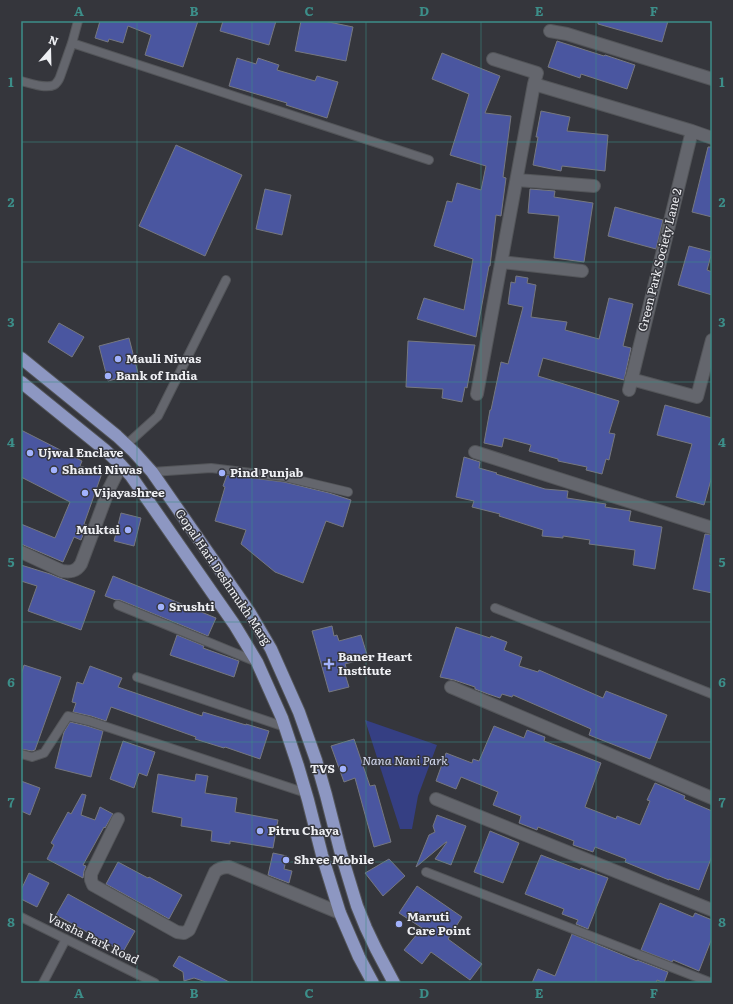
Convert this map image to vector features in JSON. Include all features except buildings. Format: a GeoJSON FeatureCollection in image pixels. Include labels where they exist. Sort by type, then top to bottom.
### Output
{"type":"FeatureCollection","features":[{"type":"Feature","properties":{"kind":"main road","name":"Gopal Hari Deshmukh Marg"},"geometry":{"type":"LineString","coordinates":[[21,358],[126,445],[152,472],[250,614],[271,649],[299,712],[314,753],[340,850],[357,906],[376,949],[394,983]]}},
{"type":"Feature","properties":{"kind":"main road","name":"Gopal Hari Deshmukh Marg"},"geometry":{"type":"LineString","coordinates":[[21,382],[105,450],[131,476],[234,624],[257,662],[285,727],[306,793],[322,855],[340,912],[359,957],[373,983]]}},
{"type":"Feature","properties":{"kind":"main road"},"geometry":{"type":"LineString","coordinates":[[131,476],[142,461]]}},
{"type":"Feature","properties":{"kind":"street"},"geometry":{"type":"LineString","coordinates":[[550,31],[567,34],[712,79]]}},
{"type":"Feature","properties":{"kind":"street"},"geometry":{"type":"LineString","coordinates":[[477,394],[537,73],[493,59]]}},
{"type":"Feature","properties":{"kind":"street"},"geometry":{"type":"LineString","coordinates":[[534,84],[712,138]]}},
{"type":"Feature","properties":{"kind":"street","name":"Green Park Society Lane 2"},"geometry":{"type":"LineString","coordinates":[[692,131],[630,384],[697,397],[712,340]]}},
{"type":"Feature","properties":{"kind":"street"},"geometry":{"type":"LineString","coordinates":[[517,180],[594,186]]}},
{"type":"Feature","properties":{"kind":"street"},"geometry":{"type":"LineString","coordinates":[[502,262],[582,271]]}},
{"type":"Feature","properties":{"kind":"street"},"geometry":{"type":"LineString","coordinates":[[474,452],[712,528]]}},
{"type":"Feature","properties":{"kind":"street"},"geometry":{"type":"LineString","coordinates":[[21,552],[62,571],[74,571],[78,568],[81,564],[109,489],[121,465]]}},
{"type":"Feature","properties":{"kind":"street"},"geometry":{"type":"LineString","coordinates":[[450,687],[712,798]]}},
{"type":"Feature","properties":{"kind":"street"},"geometry":{"type":"LineString","coordinates":[[436,799],[712,910]]}},
{"type":"Feature","properties":{"kind":"street"},"geometry":{"type":"LineString","coordinates":[[118,819],[91,874],[93,884],[177,932],[189,930],[215,872],[220,868],[226,867],[340,912]]}},
{"type":"Feature","properties":{"kind":"lane"},"geometry":{"type":"LineString","coordinates":[[21,81],[42,86],[54,85],[60,77],[78,21]]}},
{"type":"Feature","properties":{"kind":"lane"},"geometry":{"type":"LineString","coordinates":[[72,43],[429,160]]}},
{"type":"Feature","properties":{"kind":"lane"},"geometry":{"type":"LineString","coordinates":[[126,445],[158,416],[226,280]]}},
{"type":"Feature","properties":{"kind":"lane"},"geometry":{"type":"LineString","coordinates":[[152,472],[212,468],[285,477],[348,492]]}},
{"type":"Feature","properties":{"kind":"lane"},"geometry":{"type":"LineString","coordinates":[[118,605],[257,662]]}},
{"type":"Feature","properties":{"kind":"lane"},"geometry":{"type":"LineString","coordinates":[[495,608],[712,694]]}},
{"type":"Feature","properties":{"kind":"lane"},"geometry":{"type":"LineString","coordinates":[[137,677],[285,727]]}},
{"type":"Feature","properties":{"kind":"lane"},"geometry":{"type":"LineString","coordinates":[[21,754],[32,757],[44,753],[68,716],[89,721],[306,793]]}},
{"type":"Feature","properties":{"kind":"lane"},"geometry":{"type":"LineString","coordinates":[[426,872],[712,983]]}},
{"type":"Feature","properties":{"kind":"lane","name":"Varsha Park Road"},"geometry":{"type":"LineString","coordinates":[[21,916],[155,983]]}},
{"type":"Feature","properties":{"kind":"lane"},"geometry":{"type":"LineString","coordinates":[[43,983],[66,939]]}},
{"type":"Feature","properties":{"kind":"green space","name":"Nana Nani Park"},"geometry":{"type":"Polygon","coordinates":[[[365,720],[437,745],[418,796],[412,829],[400,829],[365,720]]]}},
{"type":"Feature","properties":{"kind":"place","name":"Mauli Niwas"},"geometry":{"type":"Point","coordinates":[118,359]}},
{"type":"Feature","properties":{"kind":"place","name":"Bank of India"},"geometry":{"type":"Point","coordinates":[108,376]}},
{"type":"Feature","properties":{"kind":"place","name":"Ujwal Enclave"},"geometry":{"type":"Point","coordinates":[30,453]}},
{"type":"Feature","properties":{"kind":"place","name":"Shanti Niwas"},"geometry":{"type":"Point","coordinates":[54,470]}},
{"type":"Feature","properties":{"kind":"place","name":"Pind Punjab"},"geometry":{"type":"Point","coordinates":[222,473]}},
{"type":"Feature","properties":{"kind":"place","name":"Vijayashree"},"geometry":{"type":"Point","coordinates":[85,493]}},
{"type":"Feature","properties":{"kind":"place","name":"Muktai"},"geometry":{"type":"Point","coordinates":[128,530]}},
{"type":"Feature","properties":{"kind":"place","name":"Srushti"},"geometry":{"type":"Point","coordinates":[161,607]}},
{"type":"Feature","properties":{"kind":"place","name":"Baner Heart Institute"},"geometry":{"type":"Point","coordinates":[329,664]}},
{"type":"Feature","properties":{"kind":"place","name":"TVS"},"geometry":{"type":"Point","coordinates":[343,769]}},
{"type":"Feature","properties":{"kind":"place","name":"Pitru Chaya"},"geometry":{"type":"Point","coordinates":[260,831]}},
{"type":"Feature","properties":{"kind":"place","name":"Shree Mobile"},"geometry":{"type":"Point","coordinates":[286,860]}},
{"type":"Feature","properties":{"kind":"place","name":"Maruti Care Point"},"geometry":{"type":"Point","coordinates":[399,924]}}]}
